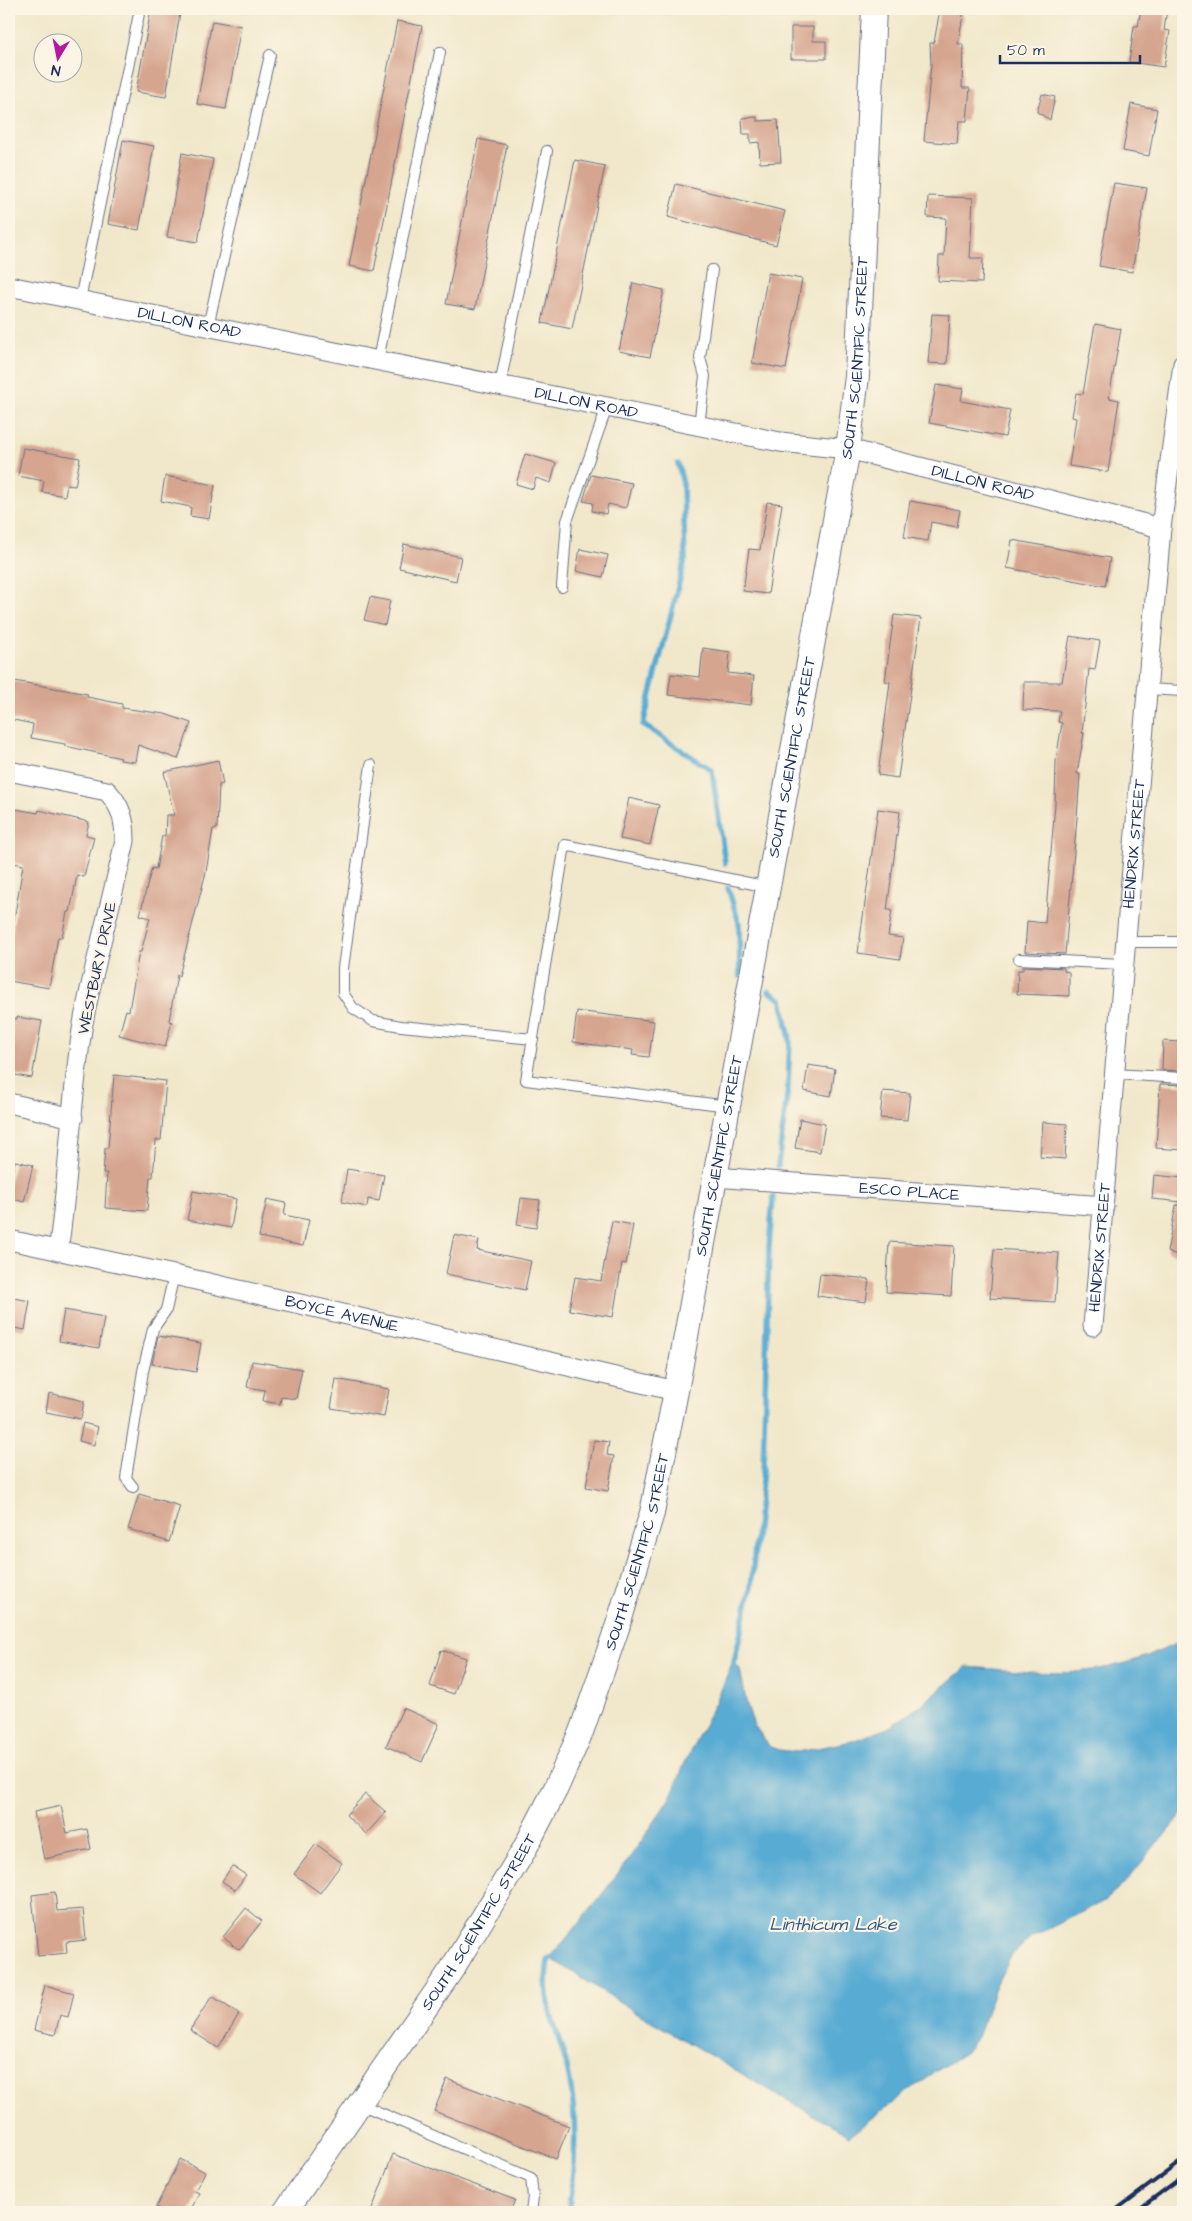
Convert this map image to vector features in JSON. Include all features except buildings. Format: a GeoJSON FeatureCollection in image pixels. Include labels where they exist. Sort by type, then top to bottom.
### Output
{"type":"FeatureCollection","features":[{"type":"Feature","properties":{"kind":"street","name":"SOUTH SCIENTIFIC STREET"},"geometry":{"type":"LineString","coordinates":[[285,2212],[452,1969],[524,1850],[581,1732],[618,1625],[652,1513],[676,1391],[848,449],[856,376],[874,9]]}},
{"type":"Feature","properties":{"kind":"street","name":"DILLON ROAD"},"geometry":{"type":"LineString","coordinates":[[9,286],[780,442],[848,449],[1161,528]]}},
{"type":"Feature","properties":{"kind":"street","name":"HENDRIX STREET"},"geometry":{"type":"LineString","coordinates":[[1093,1326],[1122,964],[1161,528],[1183,364]]}},
{"type":"Feature","properties":{"kind":"street","name":"WESTBURY DRIVE"},"geometry":{"type":"LineString","coordinates":[[9,771],[107,791],[118,806],[125,824],[125,840],[84,1018],[73,1094],[73,1118],[58,1251]]}},
{"type":"Feature","properties":{"kind":"street"},"geometry":{"type":"LineString","coordinates":[[9,1103],[73,1118]]}},
{"type":"Feature","properties":{"kind":"street","name":"ESCO PLACE"},"geometry":{"type":"LineString","coordinates":[[715,1177],[1104,1206]]}},
{"type":"Feature","properties":{"kind":"street","name":"BOYCE AVENUE"},"geometry":{"type":"LineString","coordinates":[[9,1240],[174,1275],[676,1391]]}},
{"type":"Feature","properties":{"kind":"lane"},"geometry":{"type":"LineString","coordinates":[[80,300],[140,9]]}},
{"type":"Feature","properties":{"kind":"lane"},"geometry":{"type":"LineString","coordinates":[[378,360],[440,52]]}},
{"type":"Feature","properties":{"kind":"lane"},"geometry":{"type":"LineString","coordinates":[[208,326],[270,55]]}},
{"type":"Feature","properties":{"kind":"lane"},"geometry":{"type":"LineString","coordinates":[[500,385],[547,151]]}},
{"type":"Feature","properties":{"kind":"lane"},"geometry":{"type":"LineString","coordinates":[[699,426],[705,376],[700,358],[712,270]]}},
{"type":"Feature","properties":{"kind":"lane"},"geometry":{"type":"LineString","coordinates":[[562,587],[568,521],[607,407]]}},
{"type":"Feature","properties":{"kind":"lane"},"geometry":{"type":"LineString","coordinates":[[1147,689],[1183,691]]}},
{"type":"Feature","properties":{"kind":"lane"},"geometry":{"type":"LineString","coordinates":[[371,765],[342,968],[344,993],[353,1008],[373,1021],[401,1026],[533,1038]]}},
{"type":"Feature","properties":{"kind":"lane"},"geometry":{"type":"LineString","coordinates":[[728,1106],[526,1080],[565,845],[768,887]]}},
{"type":"Feature","properties":{"kind":"lane"},"geometry":{"type":"LineString","coordinates":[[1124,942],[1183,942]]}},
{"type":"Feature","properties":{"kind":"lane"},"geometry":{"type":"LineString","coordinates":[[1019,959],[1122,964]]}},
{"type":"Feature","properties":{"kind":"lane"},"geometry":{"type":"LineString","coordinates":[[1114,1074],[1183,1078]]}},
{"type":"Feature","properties":{"kind":"lane"},"geometry":{"type":"LineString","coordinates":[[133,1487],[126,1478],[143,1371],[153,1330],[166,1310],[174,1275]]}},
{"type":"Feature","properties":{"kind":"lane"},"geometry":{"type":"LineString","coordinates":[[360,2104],[531,2178],[533,2197],[531,2212]]}},
{"type":"Feature","properties":{"kind":"water","name":"Linthicum Lake"},"geometry":{"type":"Polygon","coordinates":[[[1183,1640],[1183,1813],[1122,1886],[1106,1900],[1030,1938],[1011,1956],[997,1983],[977,2037],[966,2052],[923,2080],[849,2136],[639,2014],[550,1958],[642,1841],[669,1799],[688,1756],[719,1695],[733,1660],[740,1669],[747,1706],[754,1725],[770,1747],[798,1752],[852,1741],[888,1728],[919,1707],[966,1667],[1041,1672],[1085,1671],[1136,1660],[1183,1640]]]}},
{"type":"Feature","properties":{"kind":"waterway"},"geometry":{"type":"LineString","coordinates":[[678,464],[683,484],[685,559],[643,725],[712,770],[725,863]]}},
{"type":"Feature","properties":{"kind":"waterway"},"geometry":{"type":"LineString","coordinates":[[728,888],[739,923],[740,976]]}},
{"type":"Feature","properties":{"kind":"waterway"},"geometry":{"type":"LineString","coordinates":[[769,991],[782,1000],[790,1040],[788,1088],[778,1166]]}},
{"type":"Feature","properties":{"kind":"waterway"},"geometry":{"type":"LineString","coordinates":[[734,1670],[734,1662],[751,1587],[763,1469],[769,1248],[773,1197]]}},
{"type":"Feature","properties":{"kind":"waterway"},"geometry":{"type":"LineString","coordinates":[[556,1957],[550,1958],[548,1961],[547,1991],[552,2018],[568,2072],[575,2124],[573,2177],[568,2212]]}},
{"type":"Feature","properties":{"kind":"railway"},"geometry":{"type":"LineString","coordinates":[[1113,2212],[1183,2160]]}},
{"type":"Feature","properties":{"kind":"railway"},"geometry":{"type":"LineString","coordinates":[[1135,2212],[1183,2176]]}}]}
